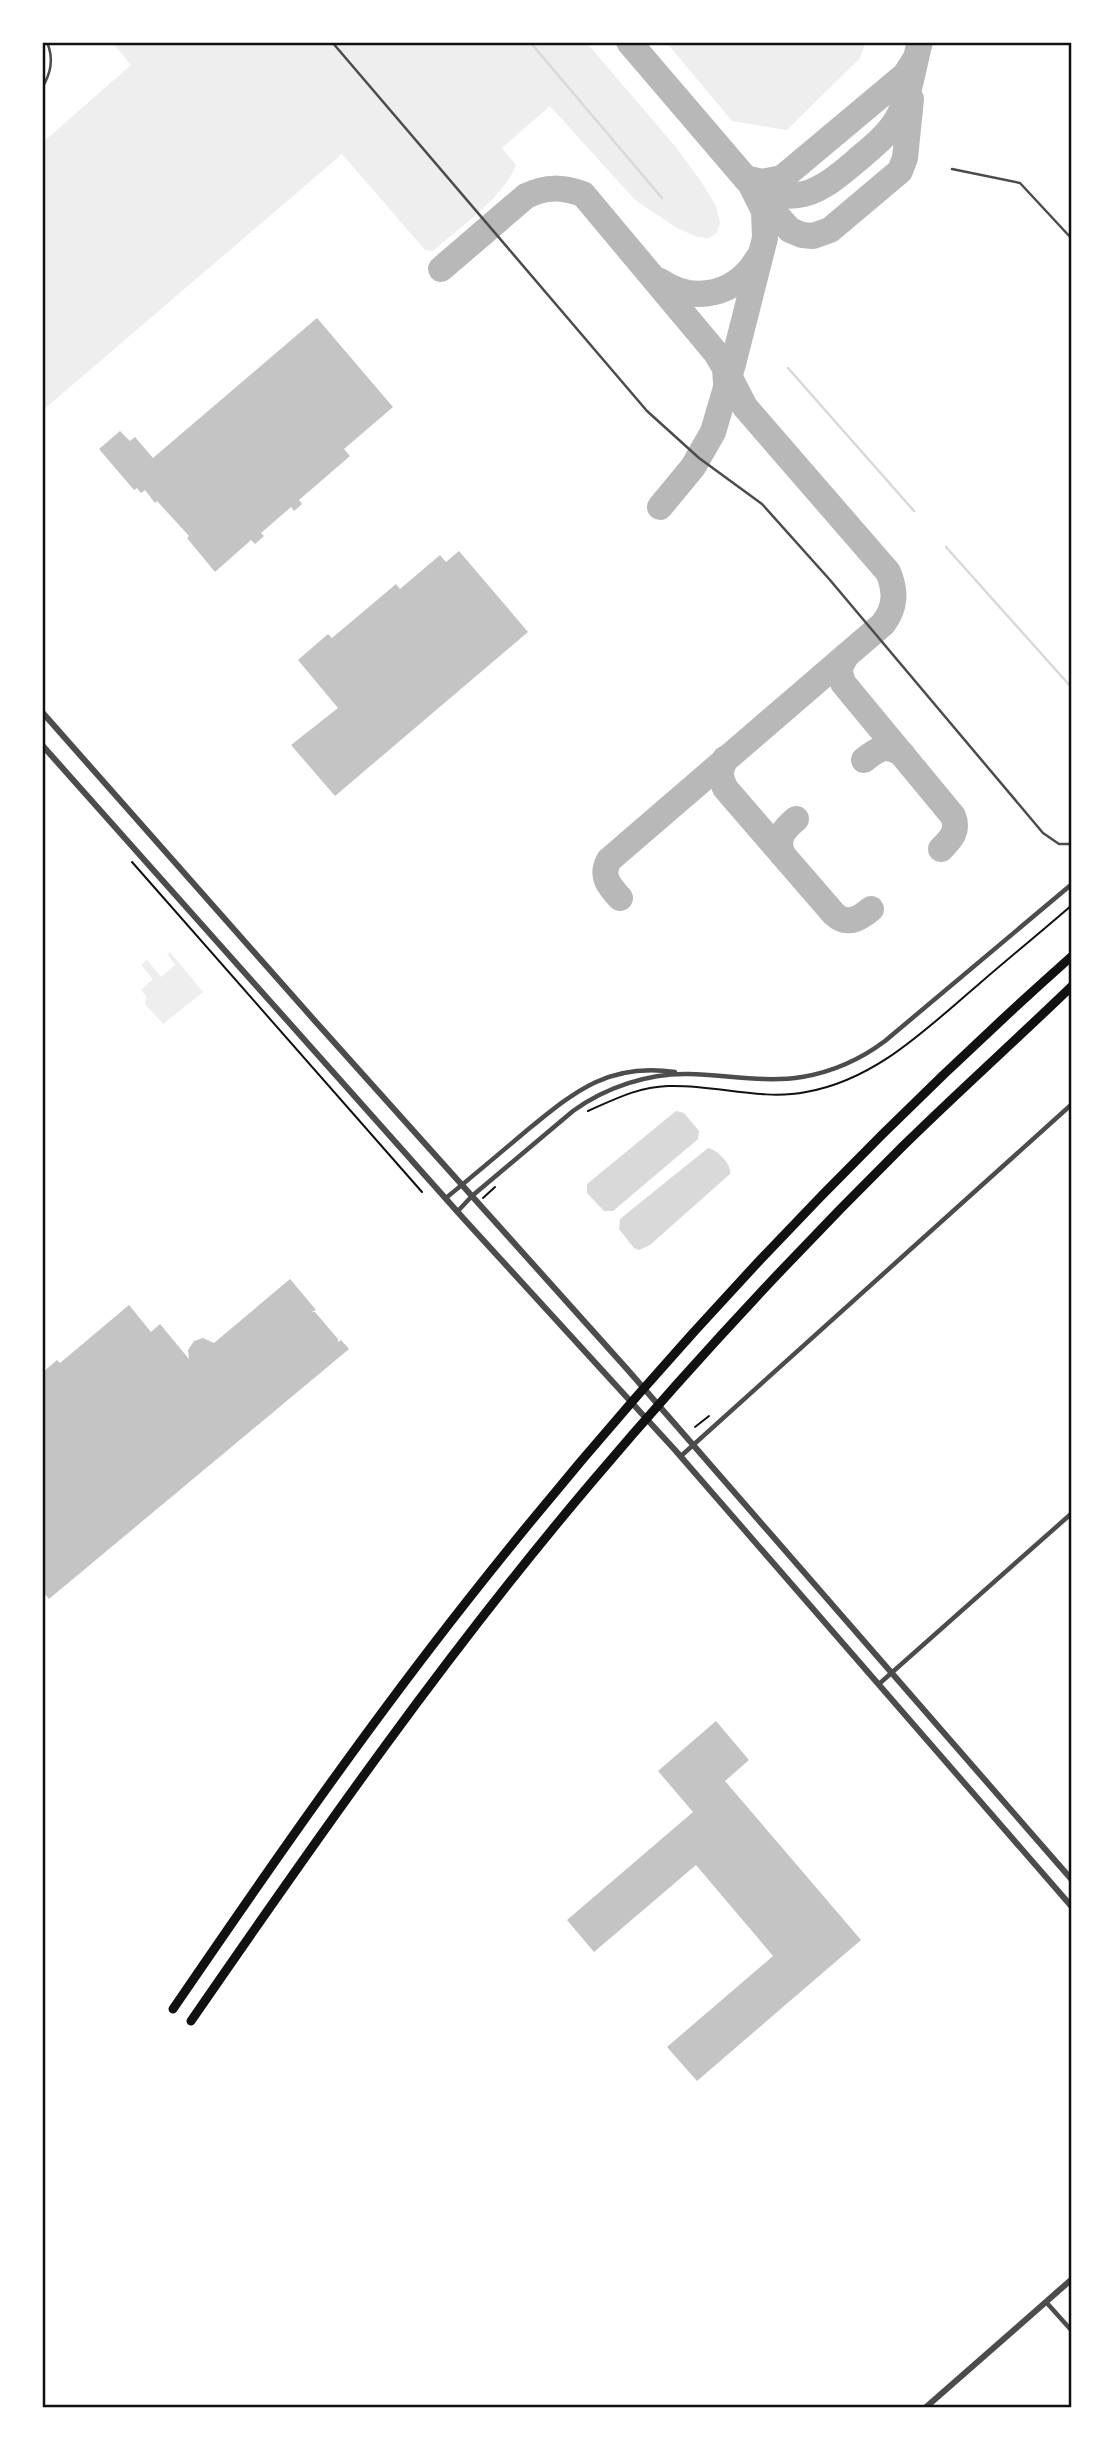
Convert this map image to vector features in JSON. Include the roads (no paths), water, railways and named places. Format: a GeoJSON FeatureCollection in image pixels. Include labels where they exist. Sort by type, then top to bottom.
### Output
{"type":"FeatureCollection","features":[{"type":"Feature","properties":{"kind":"highway"},"geometry":{"type":"LineString","coordinates":[[173,2008],[294,1833],[391,1700],[491,1571],[602,1437],[805,1214],[936,1083],[1072,956]]}},
{"type":"Feature","properties":{"kind":"highway"},"geometry":{"type":"LineString","coordinates":[[191,2021],[386,1743],[491,1605],[592,1482],[713,1343],[816,1234],[921,1128],[1072,986]]}},
{"type":"Feature","properties":{"kind":"street"},"geometry":{"type":"LineString","coordinates":[[42,712],[676,1424],[1072,1880]]}},
{"type":"Feature","properties":{"kind":"street"},"geometry":{"type":"LineString","coordinates":[[42,745],[457,1212],[681,1456],[1072,1907]]}},
{"type":"Feature","properties":{"kind":"street"},"geometry":{"type":"LineString","coordinates":[[446,1198],[554,1107],[586,1085],[610,1075],[637,1069],[760,1079],[794,1078],[852,1062],[885,1041],[1072,884]]}},
{"type":"Feature","properties":{"kind":"street"},"geometry":{"type":"LineString","coordinates":[[457,1212],[559,1122],[590,1100],[643,1079],[659,1075],[691,1074]]}},
{"type":"Feature","properties":{"kind":"street"},"geometry":{"type":"LineString","coordinates":[[681,1456],[1072,1104]]}},
{"type":"Feature","properties":{"kind":"street"},"geometry":{"type":"LineString","coordinates":[[879,1684],[1072,1513]]}},
{"type":"Feature","properties":{"kind":"street"},"geometry":{"type":"LineString","coordinates":[[925,2408],[1072,2279]]}},
{"type":"Feature","properties":{"kind":"street"},"geometry":{"type":"LineString","coordinates":[[1046,2302],[1072,2331]]}},
{"type":"Feature","properties":{"kind":"lane"},"geometry":{"type":"LineString","coordinates":[[42,88],[50,75],[52,64],[47,42]]}},
{"type":"Feature","properties":{"kind":"lane"},"geometry":{"type":"LineString","coordinates":[[332,42],[647,411],[699,458],[762,503],[1043,833],[1059,844],[1072,844]]}},
{"type":"Feature","properties":{"kind":"lane"},"geometry":{"type":"LineString","coordinates":[[952,169],[1020,183],[1072,239]]}},
{"type":"Feature","properties":{"kind":"waterway"},"geometry":{"type":"LineString","coordinates":[[530,42],[662,198]]}},
{"type":"Feature","properties":{"kind":"waterway"},"geometry":{"type":"LineString","coordinates":[[788,368],[914,511]]}},
{"type":"Feature","properties":{"kind":"waterway"},"geometry":{"type":"LineString","coordinates":[[946,547],[1072,688]]}}]}
